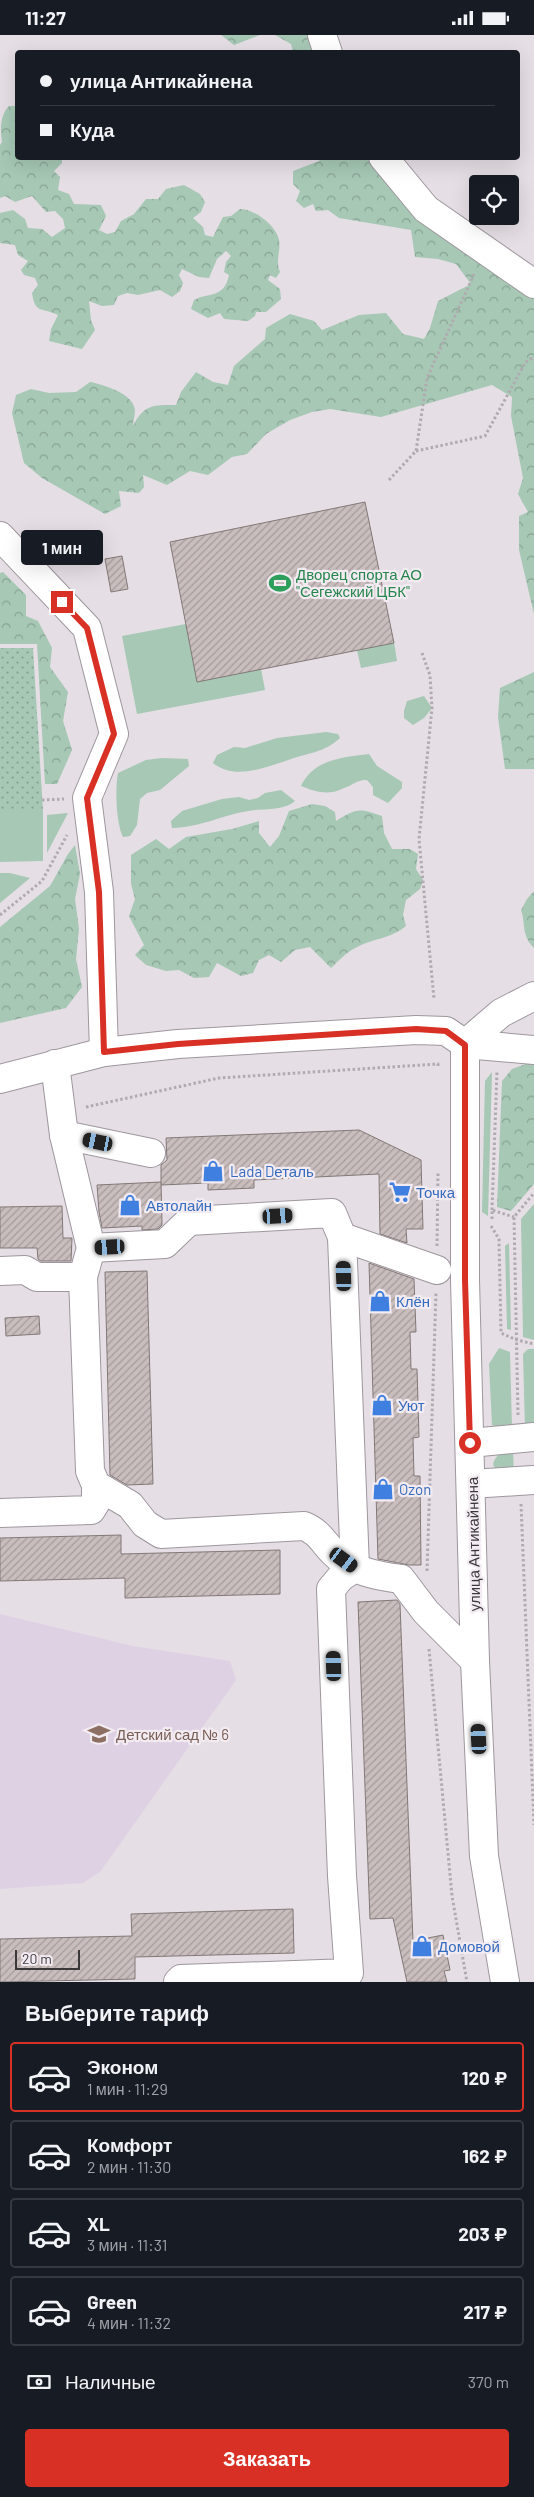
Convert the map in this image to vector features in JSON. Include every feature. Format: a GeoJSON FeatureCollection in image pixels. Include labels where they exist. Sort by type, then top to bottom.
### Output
{"type":"FeatureCollection","features":[{"type":"Feature","properties":{"kind":"street"},"geometry":{"type":"LineString","coordinates":[[322,35],[327,50]]}},
{"type":"Feature","properties":{"kind":"street"},"geometry":{"type":"LineString","coordinates":[[385,160],[426,209],[534,285]]}},
{"type":"Feature","properties":{"kind":"street"},"geometry":{"type":"LineString","coordinates":[[0,536],[87,628],[114,734],[87,798],[99,892],[104,1052]]}},
{"type":"Feature","properties":{"kind":"street"},"geometry":{"type":"LineString","coordinates":[[465,1045],[501,1013],[534,996]]}},
{"type":"Feature","properties":{"kind":"street"},"geometry":{"type":"LineString","coordinates":[[0,1079],[104,1052],[178,1044],[416,1029],[446,1031],[465,1045],[534,1050]]}},
{"type":"Feature","properties":{"kind":"street","name":"улица Антикайнена"},"geometry":{"type":"LineString","coordinates":[[465,1045],[465,1280],[475,1661],[484,1855],[505,1982]]}},
{"type":"Feature","properties":{"kind":"street"},"geometry":{"type":"LineString","coordinates":[[0,1513],[91,1510],[96,1502],[96,1485],[90,1471],[83,1277],[91,1248],[62,1124],[54,1064]]}},
{"type":"Feature","properties":{"kind":"street"},"geometry":{"type":"LineString","coordinates":[[62,1124],[151,1153]]}},
{"type":"Feature","properties":{"kind":"street"},"geometry":{"type":"LineString","coordinates":[[91,1248],[165,1244],[189,1221],[332,1213],[342,1237],[355,1568]]}},
{"type":"Feature","properties":{"kind":"street"},"geometry":{"type":"LineString","coordinates":[[342,1237],[437,1270]]}},
{"type":"Feature","properties":{"kind":"street"},"geometry":{"type":"LineString","coordinates":[[0,1271],[25,1270],[37,1277],[83,1277]]}},
{"type":"Feature","properties":{"kind":"street"},"geometry":{"type":"LineString","coordinates":[[470,1443],[534,1437]]}},
{"type":"Feature","properties":{"kind":"street"},"geometry":{"type":"LineString","coordinates":[[471,1484],[534,1481]]}},
{"type":"Feature","properties":{"kind":"street"},"geometry":{"type":"LineString","coordinates":[[96,1485],[130,1505],[145,1524],[161,1534],[304,1527],[317,1533],[333,1552],[355,1568],[377,1576],[401,1579],[426,1612],[475,1661]]}},
{"type":"Feature","properties":{"kind":"street"},"geometry":{"type":"LineString","coordinates":[[178,1982],[180,1979],[357,1977],[342,1876],[331,1589],[341,1577],[355,1568]]}},
{"type":"Feature","properties":{"kind":"street"},"geometry":{"type":"LineString","coordinates":[[426,1612],[474,1611]]}},
{"type":"Feature","properties":{"kind":"path"},"geometry":{"type":"LineString","coordinates":[[389,480],[416,451],[427,378],[485,250]]}},
{"type":"Feature","properties":{"kind":"path"},"geometry":{"type":"LineString","coordinates":[[416,451],[485,436],[525,363],[534,357]]}},
{"type":"Feature","properties":{"kind":"path"},"geometry":{"type":"LineString","coordinates":[[422,653],[430,675],[432,707],[419,839],[434,999]]}},
{"type":"Feature","properties":{"kind":"path"},"geometry":{"type":"LineString","coordinates":[[0,915],[42,881],[69,831]]}},
{"type":"Feature","properties":{"kind":"path"},"geometry":{"type":"LineString","coordinates":[[497,1047],[491,1228],[499,1239],[501,1333],[516,1341],[534,1344]]}},
{"type":"Feature","properties":{"kind":"path"},"geometry":{"type":"LineString","coordinates":[[62,1124],[219,1078],[438,1064],[438,1073]]}},
{"type":"Feature","properties":{"kind":"path"},"geometry":{"type":"LineString","coordinates":[[427,1573],[437,1270],[438,1165]]}},
{"type":"Feature","properties":{"kind":"path"},"geometry":{"type":"LineString","coordinates":[[492,1210],[514,1217]]}},
{"type":"Feature","properties":{"kind":"path"},"geometry":{"type":"LineString","coordinates":[[426,1612],[452,1896],[467,1982]]}},
{"type":"Feature","properties":{"kind":"shaded area","name":"Детский сад № 6"},"geometry":{"type":"Polygon","coordinates":[[[0,1614],[133,1646],[230,1661],[236,1680],[100,1872],[83,1883],[0,1889],[0,1614]]]}},
{"type":"Feature","properties":{"kind":"green space"},"geometry":{"type":"Polygon","coordinates":[[[221,35],[260,35],[234,45],[221,35]]]}},
{"type":"Feature","properties":{"kind":"green space"},"geometry":{"type":"Polygon","coordinates":[[[275,35],[315,35],[320,50],[292,50],[291,44],[275,35]]]}},
{"type":"Feature","properties":{"kind":"green space"},"geometry":{"type":"Polygon","coordinates":[[[9,106],[15,106],[15,160],[62,160],[62,163],[54,171],[60,177],[58,190],[69,194],[74,204],[101,205],[106,216],[99,230],[107,234],[115,232],[121,221],[134,214],[146,199],[158,199],[166,189],[184,185],[200,194],[205,202],[201,212],[193,218],[203,227],[205,235],[213,237],[223,217],[231,216],[240,209],[252,212],[264,219],[274,229],[279,240],[278,263],[280,272],[276,278],[270,275],[268,280],[280,289],[281,299],[266,312],[256,312],[255,316],[248,321],[224,319],[220,313],[208,318],[191,309],[194,300],[224,288],[229,275],[224,272],[226,262],[231,256],[226,251],[217,259],[209,278],[199,277],[182,269],[179,275],[183,283],[180,291],[172,297],[160,290],[138,295],[127,293],[118,296],[114,305],[102,306],[89,301],[91,320],[95,330],[82,349],[49,341],[51,329],[58,315],[40,309],[35,305],[32,293],[38,285],[35,278],[24,275],[21,270],[28,261],[18,255],[15,245],[0,243],[0,213],[13,210],[25,219],[28,228],[42,229],[52,237],[65,228],[63,219],[55,211],[46,212],[32,196],[15,202],[5,196],[0,198],[1,123],[9,106]]]}},
{"type":"Feature","properties":{"kind":"green space"},"geometry":{"type":"Polygon","coordinates":[[[374,160],[534,297],[534,614],[519,550],[519,516],[528,512],[518,494],[523,478],[511,416],[512,397],[492,385],[381,417],[330,409],[312,412],[290,420],[266,434],[247,454],[232,457],[208,475],[190,471],[167,485],[143,475],[144,487],[139,493],[119,491],[121,506],[105,514],[42,478],[24,463],[12,413],[16,395],[31,389],[49,393],[76,392],[90,382],[110,388],[124,394],[133,404],[135,410],[133,426],[141,413],[150,407],[176,405],[181,392],[196,372],[213,382],[228,385],[234,366],[265,339],[266,328],[290,314],[314,321],[322,330],[359,315],[386,313],[403,334],[424,339],[430,328],[438,301],[471,284],[456,264],[438,259],[415,257],[411,230],[339,218],[328,210],[316,211],[313,204],[304,208],[296,201],[300,191],[293,184],[293,171],[319,161],[374,160]]]}},
{"type":"Feature","properties":{"kind":"green space"},"geometry":{"type":"Polygon","coordinates":[[[3,572],[26,595],[26,616],[38,621],[52,648],[50,667],[68,692],[63,721],[72,750],[57,784],[45,784],[37,644],[0,644],[0,573],[3,572]]]}},
{"type":"Feature","properties":{"kind":"green space"},"geometry":{"type":"Polygon","coordinates":[[[186,624],[261,669],[265,690],[137,714],[122,636],[186,624]]]}},
{"type":"Feature","properties":{"kind":"green space"},"geometry":{"type":"Polygon","coordinates":[[[394,642],[397,661],[361,668],[357,650],[394,642]]]}},
{"type":"Feature","properties":{"kind":"green space"},"geometry":{"type":"Polygon","coordinates":[[[0,648],[33,648],[43,811],[0,811],[0,648]]]}},
{"type":"Feature","properties":{"kind":"green space"},"geometry":{"type":"Polygon","coordinates":[[[534,672],[534,769],[505,769],[498,717],[500,688],[534,672]]]}},
{"type":"Feature","properties":{"kind":"green space"},"geometry":{"type":"Polygon","coordinates":[[[424,696],[432,708],[424,718],[413,725],[404,718],[407,701],[424,696]]]}},
{"type":"Feature","properties":{"kind":"green space"},"geometry":{"type":"Polygon","coordinates":[[[326,732],[338,734],[340,738],[322,749],[262,769],[241,772],[231,771],[213,763],[217,755],[234,747],[245,748],[277,738],[326,732]]]}},
{"type":"Feature","properties":{"kind":"green space"},"geometry":{"type":"Polygon","coordinates":[[[369,754],[377,766],[402,782],[402,788],[388,803],[373,795],[373,787],[367,780],[361,780],[333,792],[317,791],[301,786],[313,770],[329,761],[369,754]]]}},
{"type":"Feature","properties":{"kind":"green space"},"geometry":{"type":"Polygon","coordinates":[[[162,758],[188,759],[189,766],[160,790],[147,793],[140,799],[137,825],[130,836],[123,837],[117,806],[118,773],[146,760],[162,758]]]}},
{"type":"Feature","properties":{"kind":"green space"},"geometry":{"type":"Polygon","coordinates":[[[281,790],[295,801],[281,808],[244,812],[193,826],[172,828],[171,821],[182,811],[222,799],[239,797],[249,800],[258,798],[265,793],[281,790]]]}},
{"type":"Feature","properties":{"kind":"green space"},"geometry":{"type":"Polygon","coordinates":[[[312,804],[325,806],[335,812],[336,821],[358,811],[382,816],[384,833],[392,849],[410,849],[418,854],[416,869],[423,880],[420,889],[406,900],[403,915],[406,926],[395,933],[355,948],[344,955],[331,968],[310,947],[295,950],[281,962],[269,955],[259,960],[253,973],[241,976],[217,963],[209,977],[194,978],[179,970],[166,971],[146,965],[135,955],[144,945],[129,916],[135,899],[131,884],[131,855],[156,839],[169,849],[186,837],[232,829],[259,821],[259,833],[270,847],[279,836],[289,811],[312,804]]]}},
{"type":"Feature","properties":{"kind":"green space"},"geometry":{"type":"Polygon","coordinates":[[[0,811],[43,811],[43,861],[0,862],[0,811]]]}},
{"type":"Feature","properties":{"kind":"green space"},"geometry":{"type":"Polygon","coordinates":[[[68,813],[47,853],[47,815],[68,813]]]}},
{"type":"Feature","properties":{"kind":"green space"},"geometry":{"type":"Polygon","coordinates":[[[75,845],[80,874],[75,899],[79,929],[76,959],[82,987],[66,1008],[0,1023],[0,927],[50,886],[75,845]]]}},
{"type":"Feature","properties":{"kind":"green space"},"geometry":{"type":"Polygon","coordinates":[[[0,873],[10,873],[30,878],[0,903],[0,873]]]}},
{"type":"Feature","properties":{"kind":"green space"},"geometry":{"type":"Polygon","coordinates":[[[534,891],[534,948],[525,934],[521,910],[534,891]]]}},
{"type":"Feature","properties":{"kind":"green space"},"geometry":{"type":"Polygon","coordinates":[[[534,1062],[534,1184],[511,1211],[497,1207],[502,1081],[512,1069],[534,1062]]]}},
{"type":"Feature","properties":{"kind":"green space"},"geometry":{"type":"Polygon","coordinates":[[[492,1072],[488,1216],[482,1212],[485,1081],[492,1072]]]}},
{"type":"Feature","properties":{"kind":"green space"},"geometry":{"type":"Polygon","coordinates":[[[534,1204],[534,1340],[523,1337],[521,1219],[534,1204]]]}},
{"type":"Feature","properties":{"kind":"green space"},"geometry":{"type":"Polygon","coordinates":[[[509,1243],[511,1330],[507,1329],[505,1246],[509,1243]]]}},
{"type":"Feature","properties":{"kind":"green space"},"geometry":{"type":"Polygon","coordinates":[[[499,1348],[510,1352],[512,1429],[505,1431],[492,1425],[489,1364],[499,1348]]]}},
{"type":"Feature","properties":{"kind":"green space"},"geometry":{"type":"Polygon","coordinates":[[[528,1349],[534,1349],[534,1427],[525,1428],[523,1354],[528,1349]]]}},
{"type":"Feature","properties":{"kind":"green space"},"geometry":{"type":"Polygon","coordinates":[[[513,1451],[514,1474],[497,1473],[493,1464],[496,1457],[502,1453],[513,1451]]]}},
{"type":"Feature","properties":{"kind":"building","name":"Дворец спорта АО \"Сегежский ЦБК\""},"geometry":{"type":"Polygon","coordinates":[[[365,502],[394,643],[197,682],[170,542],[365,502]]]}},
{"type":"Feature","properties":{"kind":"building"},"geometry":{"type":"Polygon","coordinates":[[[122,556],[128,589],[111,592],[105,559],[122,556]]]}},
{"type":"Feature","properties":{"kind":"building"},"geometry":{"type":"Polygon","coordinates":[[[359,1130],[421,1160],[423,1229],[406,1229],[407,1243],[380,1234],[379,1174],[254,1180],[254,1188],[208,1190],[208,1183],[161,1185],[161,1165],[167,1160],[166,1138],[359,1130]]]}},
{"type":"Feature","properties":{"kind":"building","name":"Автолайн"},"geometry":{"type":"Polygon","coordinates":[[[161,1182],[162,1225],[158,1229],[142,1230],[142,1226],[102,1228],[97,1185],[161,1182]]]}},
{"type":"Feature","properties":{"kind":"building"},"geometry":{"type":"Polygon","coordinates":[[[62,1206],[63,1238],[72,1238],[71,1261],[41,1261],[38,1259],[37,1248],[0,1248],[0,1207],[62,1206]]]}},
{"type":"Feature","properties":{"kind":"building"},"geometry":{"type":"Polygon","coordinates":[[[369,1263],[414,1279],[416,1332],[410,1332],[411,1369],[417,1369],[419,1437],[413,1438],[414,1476],[420,1476],[421,1565],[409,1565],[378,1559],[369,1263]]]}},
{"type":"Feature","properties":{"kind":"building"},"geometry":{"type":"Polygon","coordinates":[[[147,1271],[153,1484],[127,1485],[110,1475],[105,1272],[147,1271]]]}},
{"type":"Feature","properties":{"kind":"building"},"geometry":{"type":"Polygon","coordinates":[[[39,1316],[40,1334],[6,1336],[5,1318],[39,1316]]]}},
{"type":"Feature","properties":{"kind":"building"},"geometry":{"type":"Polygon","coordinates":[[[121,1535],[121,1554],[280,1550],[280,1594],[125,1598],[125,1578],[0,1581],[0,1538],[121,1535]]]}},
{"type":"Feature","properties":{"kind":"building"},"geometry":{"type":"Polygon","coordinates":[[[397,1600],[400,1604],[413,1941],[443,1935],[450,1970],[444,1971],[447,1982],[407,1982],[393,1918],[370,1919],[358,1602],[397,1600]]]}},
{"type":"Feature","properties":{"kind":"building"},"geometry":{"type":"Polygon","coordinates":[[[293,1909],[294,1953],[135,1957],[135,1979],[0,1982],[0,1939],[132,1936],[131,1914],[293,1909]]]}},
{"type":"Feature","properties":{"kind":"place","name":"Дворец спорта АО \"Сегежский ЦБК\""},"geometry":{"type":"Point","coordinates":[280,583]}},
{"type":"Feature","properties":{"kind":"place","name":"Lada Dеталь"},"geometry":{"type":"Point","coordinates":[213,1171]}},
{"type":"Feature","properties":{"kind":"place","name":"Точка"},"geometry":{"type":"Point","coordinates":[400,1192]}},
{"type":"Feature","properties":{"kind":"place","name":"Автолайн"},"geometry":{"type":"Point","coordinates":[130,1205]}},
{"type":"Feature","properties":{"kind":"place","name":"Клён"},"geometry":{"type":"Point","coordinates":[380,1301]}},
{"type":"Feature","properties":{"kind":"place","name":"Уют"},"geometry":{"type":"Point","coordinates":[382,1405]}},
{"type":"Feature","properties":{"kind":"place","name":"Ozon"},"geometry":{"type":"Point","coordinates":[383,1489]}},
{"type":"Feature","properties":{"kind":"place","name":"Детский сад № 6"},"geometry":{"type":"Point","coordinates":[99,1734]}},
{"type":"Feature","properties":{"kind":"place","name":"Домовой"},"geometry":{"type":"Point","coordinates":[422,1946]}},
{"type":"Feature","properties":{"kind":"route"},"geometry":{"type":"LineString","coordinates":[[62,602],[87,628],[114,734],[87,798],[99,892],[104,1052],[178,1044],[416,1029],[446,1031],[456,1036],[465,1045],[465,1280],[470,1443]]}}]}
